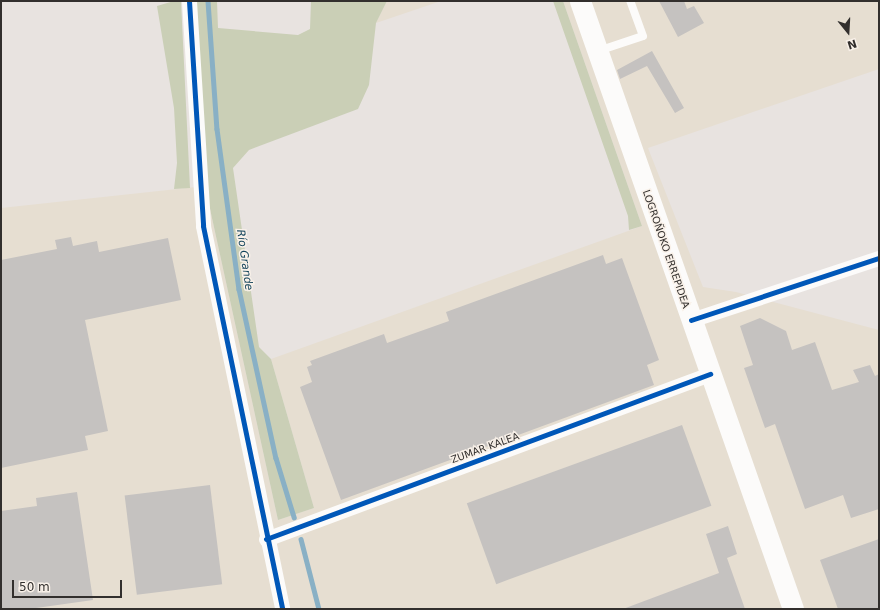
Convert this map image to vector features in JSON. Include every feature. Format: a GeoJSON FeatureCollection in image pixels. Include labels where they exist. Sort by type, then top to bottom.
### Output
{"type":"FeatureCollection","features":[{"type":"Feature","properties":{"kind":"main road","name":"LOGROÑOKO ERREPIDEA"},"geometry":{"type":"LineString","coordinates":[[580,1],[793,609]]}},
{"type":"Feature","properties":{"kind":"street"},"geometry":{"type":"LineString","coordinates":[[189,1],[202,226],[266,539],[282,609]]}},
{"type":"Feature","properties":{"kind":"street"},"geometry":{"type":"LineString","coordinates":[[691,320],[879,258]]}},
{"type":"Feature","properties":{"kind":"street","name":"ZUMAR KALEA"},"geometry":{"type":"LineString","coordinates":[[266,539],[710,374]]}},
{"type":"Feature","properties":{"kind":"lane"},"geometry":{"type":"LineString","coordinates":[[598,51],[644,36],[630,1]]}},
{"type":"Feature","properties":{"kind":"shaded area"},"geometry":{"type":"Polygon","coordinates":[[[387,1],[441,1],[376,23],[387,1]]]}},
{"type":"Feature","properties":{"kind":"shaded area"},"geometry":{"type":"Polygon","coordinates":[[[563,1],[879,1],[879,69],[648,148],[703,287],[736,292],[879,330],[879,609],[1,609],[1,208],[205,186],[278,520],[314,508],[271,359],[642,226],[563,1]]]}},
{"type":"Feature","properties":{"kind":"green space"},"geometry":{"type":"Polygon","coordinates":[[[174,1],[181,1],[190,188],[174,189],[177,163],[174,108],[157,6],[174,1]]]}},
{"type":"Feature","properties":{"kind":"green space"},"geometry":{"type":"Polygon","coordinates":[[[196,1],[217,1],[218,28],[298,35],[310,29],[311,1],[387,1],[376,23],[369,85],[358,109],[249,150],[233,168],[259,347],[271,359],[314,508],[278,520],[205,186],[196,1]]]}},
{"type":"Feature","properties":{"kind":"green space"},"geometry":{"type":"Polygon","coordinates":[[[553,1],[563,1],[642,226],[629,230],[628,216],[553,1]]]}},
{"type":"Feature","properties":{"kind":"building"},"geometry":{"type":"Polygon","coordinates":[[[659,1],[684,1],[687,9],[694,6],[704,23],[678,37],[659,1]]]}},
{"type":"Feature","properties":{"kind":"building"},"geometry":{"type":"Polygon","coordinates":[[[652,51],[684,108],[675,113],[647,66],[620,79],[617,70],[652,51]]]}},
{"type":"Feature","properties":{"kind":"building"},"geometry":{"type":"Polygon","coordinates":[[[71,237],[73,246],[97,241],[99,252],[168,238],[181,300],[85,320],[108,431],[85,436],[88,450],[1,468],[1,260],[57,249],[55,240],[71,237]]]}},
{"type":"Feature","properties":{"kind":"building"},"geometry":{"type":"Polygon","coordinates":[[[603,255],[606,264],[622,258],[659,360],[647,365],[654,385],[341,500],[300,387],[312,382],[307,367],[312,365],[310,361],[384,334],[387,343],[449,321],[446,312],[603,255]]]}},
{"type":"Feature","properties":{"kind":"building"},"geometry":{"type":"Polygon","coordinates":[[[760,318],[786,331],[792,350],[815,342],[832,390],[859,382],[853,370],[870,365],[875,376],[879,374],[879,509],[851,518],[843,495],[805,509],[775,424],[765,428],[744,368],[753,365],[740,326],[760,318]]]}},
{"type":"Feature","properties":{"kind":"building"},"geometry":{"type":"Polygon","coordinates":[[[682,425],[711,506],[496,584],[467,503],[682,425]]]}},
{"type":"Feature","properties":{"kind":"building"},"geometry":{"type":"Polygon","coordinates":[[[210,485],[222,584],[137,595],[125,495],[210,485]]]}},
{"type":"Feature","properties":{"kind":"building"},"geometry":{"type":"Polygon","coordinates":[[[77,492],[93,600],[29,609],[1,609],[1,511],[37,506],[36,498],[77,492]]]}},
{"type":"Feature","properties":{"kind":"building"},"geometry":{"type":"Polygon","coordinates":[[[728,526],[737,554],[727,558],[745,609],[623,609],[719,573],[706,534],[728,526]]]}},
{"type":"Feature","properties":{"kind":"building"},"geometry":{"type":"Polygon","coordinates":[[[879,539],[879,609],[838,609],[820,560],[879,539]]]}},
{"type":"Feature","properties":{"kind":"waterway","name":"Río Grande"},"geometry":{"type":"LineString","coordinates":[[208,1],[217,129],[239,289],[276,458],[294,517]]}},
{"type":"Feature","properties":{"kind":"waterway","name":"Río Grande"},"geometry":{"type":"LineString","coordinates":[[301,539],[319,609]]}},
{"type":"Feature","properties":{"kind":"cycle path"},"geometry":{"type":"LineString","coordinates":[[189,1],[203,226],[282,609]]}},
{"type":"Feature","properties":{"kind":"cycle path"},"geometry":{"type":"LineString","coordinates":[[691,320],[879,258]]}},
{"type":"Feature","properties":{"kind":"cycle path"},"geometry":{"type":"LineString","coordinates":[[266,539],[710,374]]}}]}
